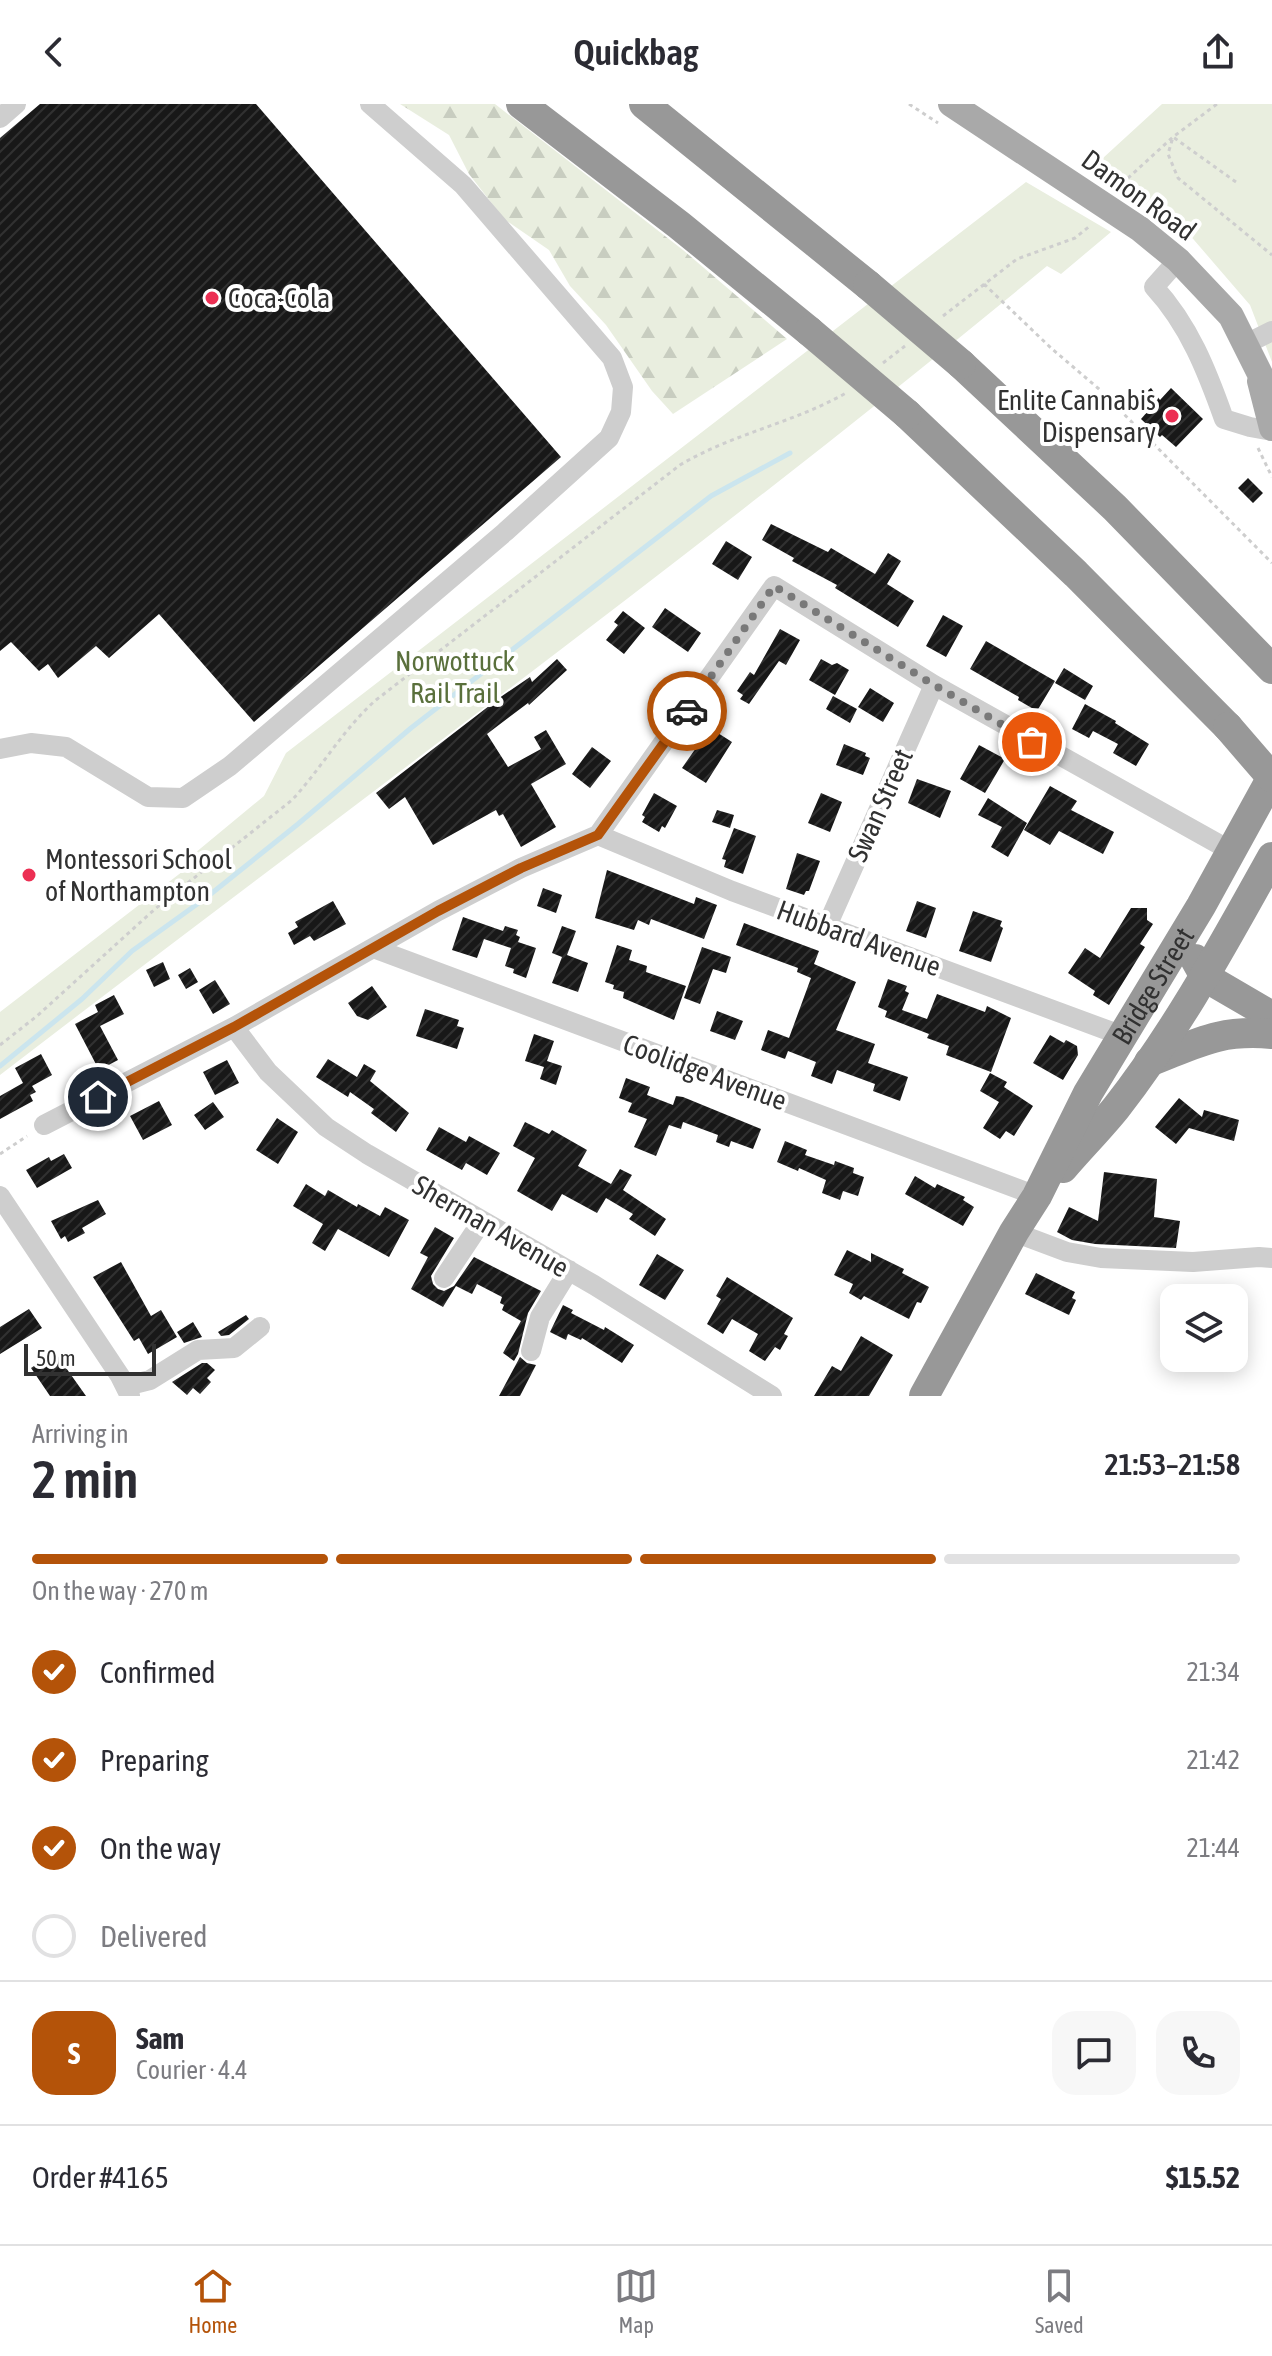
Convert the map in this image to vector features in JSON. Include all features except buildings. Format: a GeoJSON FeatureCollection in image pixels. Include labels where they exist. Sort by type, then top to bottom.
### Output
{"type":"FeatureCollection","features":[{"type":"Feature","properties":{"kind":"highway"},"geometry":{"type":"LineString","coordinates":[[521,104],[679,225],[907,414],[1076,574],[1228,727],[1272,777]]}},
{"type":"Feature","properties":{"kind":"highway"},"geometry":{"type":"LineString","coordinates":[[644,104],[961,364],[1115,508],[1268,664]]}},
{"type":"Feature","properties":{"kind":"highway","name":"Bridge Street"},"geometry":{"type":"LineString","coordinates":[[924,1396],[1037,1196],[1088,1093],[1201,906],[1272,777]]}},
{"type":"Feature","properties":{"kind":"highway","name":"Bridge Street"},"geometry":{"type":"LineString","coordinates":[[1037,1196],[1115,1109],[1147,1063],[1205,977],[1272,857]]}},
{"type":"Feature","properties":{"kind":"highway"},"geometry":{"type":"LineString","coordinates":[[1201,906],[1194,930],[1194,948],[1196,961],[1205,977],[1272,1016]]}},
{"type":"Feature","properties":{"kind":"highway"},"geometry":{"type":"LineString","coordinates":[[1147,1063],[1214,1036],[1272,1034]]}},
{"type":"Feature","properties":{"kind":"main road","name":"Damon Road"},"geometry":{"type":"LineString","coordinates":[[951,104],[1128,221],[1178,260],[1231,316],[1272,398]]}},
{"type":"Feature","properties":{"kind":"main road","name":"Damon Road"},"geometry":{"type":"LineString","coordinates":[[1257,370],[1266,432]]}},
{"type":"Feature","properties":{"kind":"street"},"geometry":{"type":"LineString","coordinates":[[0,118],[16,104]]}},
{"type":"Feature","properties":{"kind":"street"},"geometry":{"type":"LineString","coordinates":[[0,749],[31,743],[66,747],[148,797],[183,798],[230,766],[493,542],[609,438],[621,412],[623,387],[612,358],[463,185],[370,104]]}},
{"type":"Feature","properties":{"kind":"street"},"geometry":{"type":"LineString","coordinates":[[1178,260],[1154,287],[1173,311],[1204,362],[1224,419],[1266,432]]}},
{"type":"Feature","properties":{"kind":"street"},"geometry":{"type":"LineString","coordinates":[[1244,345],[1272,331]]}},
{"type":"Feature","properties":{"kind":"street"},"geometry":{"type":"LineString","coordinates":[[44,1125],[234,1027],[521,868],[598,835],[774,586],[934,685],[1106,784],[1231,851]]}},
{"type":"Feature","properties":{"kind":"street","name":"Swan Street"},"geometry":{"type":"LineString","coordinates":[[827,926],[934,685]]}},
{"type":"Feature","properties":{"kind":"street","name":"Hubbard Avenue"},"geometry":{"type":"LineString","coordinates":[[598,835],[732,891],[1123,1036]]}},
{"type":"Feature","properties":{"kind":"street","name":"Coolidge Avenue"},"geometry":{"type":"LineString","coordinates":[[373,948],[1037,1196]]}},
{"type":"Feature","properties":{"kind":"street","name":"Sherman Avenue"},"geometry":{"type":"LineString","coordinates":[[234,1027],[268,1072],[326,1127],[367,1154],[569,1270],[772,1396]]}},
{"type":"Feature","properties":{"kind":"street"},"geometry":{"type":"LineString","coordinates":[[0,1196],[128,1391],[198,1350],[234,1348],[260,1327]]}},
{"type":"Feature","properties":{"kind":"street"},"geometry":{"type":"LineString","coordinates":[[444,1278],[482,1221]]}},
{"type":"Feature","properties":{"kind":"street"},"geometry":{"type":"LineString","coordinates":[[1014,1232],[1067,1252],[1101,1258],[1193,1262],[1272,1258]]}},
{"type":"Feature","properties":{"kind":"street"},"geometry":{"type":"LineString","coordinates":[[531,1351],[540,1317],[569,1270]]}},
{"type":"Feature","properties":{"kind":"path"},"geometry":{"type":"LineString","coordinates":[[1122,181],[1217,104]]}},
{"type":"Feature","properties":{"kind":"path"},"geometry":{"type":"LineString","coordinates":[[1173,137],[1236,182]]}},
{"type":"Feature","properties":{"kind":"path"},"geometry":{"type":"LineString","coordinates":[[1173,137],[1168,154],[1178,178],[1272,255]]}},
{"type":"Feature","properties":{"kind":"path"},"geometry":{"type":"LineString","coordinates":[[1007,266],[1026,255],[1075,238],[1094,220]]}},
{"type":"Feature","properties":{"kind":"path"},"geometry":{"type":"LineString","coordinates":[[984,284],[1099,389],[1272,563]]}},
{"type":"Feature","properties":{"kind":"path"},"geometry":{"type":"LineString","coordinates":[[0,1045],[37,1016],[155,909],[292,800],[370,706],[668,474],[704,451],[808,413],[845,393]]}},
{"type":"Feature","properties":{"kind":"path"},"geometry":{"type":"LineString","coordinates":[[1266,432],[1272,477]]}},
{"type":"Feature","properties":{"kind":"path"},"geometry":{"type":"LineString","coordinates":[[0,1154],[44,1125]]}},
{"type":"Feature","properties":{"kind":"green space"},"geometry":{"type":"Polygon","coordinates":[[[400,104],[495,104],[683,250],[787,339],[673,414],[652,391],[606,325],[570,286],[549,250],[504,219],[469,174],[449,135],[400,104]]]}},
{"type":"Feature","properties":{"kind":"green space"},"geometry":{"type":"Polygon","coordinates":[[[1162,104],[1272,104],[1272,362],[1250,305],[1188,233],[1091,169],[1162,104]]]}},
{"type":"Feature","properties":{"kind":"green space","name":"Norwottuck Rail Trail"},"geometry":{"type":"Polygon","coordinates":[[[1026,182],[1111,232],[1061,274],[1047,266],[659,575],[0,1075],[0,1012],[200,858],[189,858],[264,796],[286,753],[1026,182]]]}},
{"type":"Feature","properties":{"kind":"waterway"},"geometry":{"type":"LineString","coordinates":[[0,1066],[82,999],[132,951],[207,897],[411,728],[711,496],[790,453]]}},
{"type":"Feature","properties":{"kind":"way so far"},"geometry":{"type":"LineString","coordinates":[[687,711],[774,586],[1032,742]]}},
{"type":"Feature","properties":{"kind":"place","name":"Coca-Cola"},"geometry":{"type":"Point","coordinates":[212,298]}},
{"type":"Feature","properties":{"kind":"place","name":"Enlite Cannabis Dispensary"},"geometry":{"type":"Point","coordinates":[1172,416]}},
{"type":"Feature","properties":{"kind":"place","name":"Montessori School of Northampton"},"geometry":{"type":"Point","coordinates":[29,875]}},
{"type":"Feature","properties":{"kind":"route"},"geometry":{"type":"LineString","coordinates":[[98,1097],[234,1027],[438,911],[521,868],[598,835],[687,711]]}}]}
